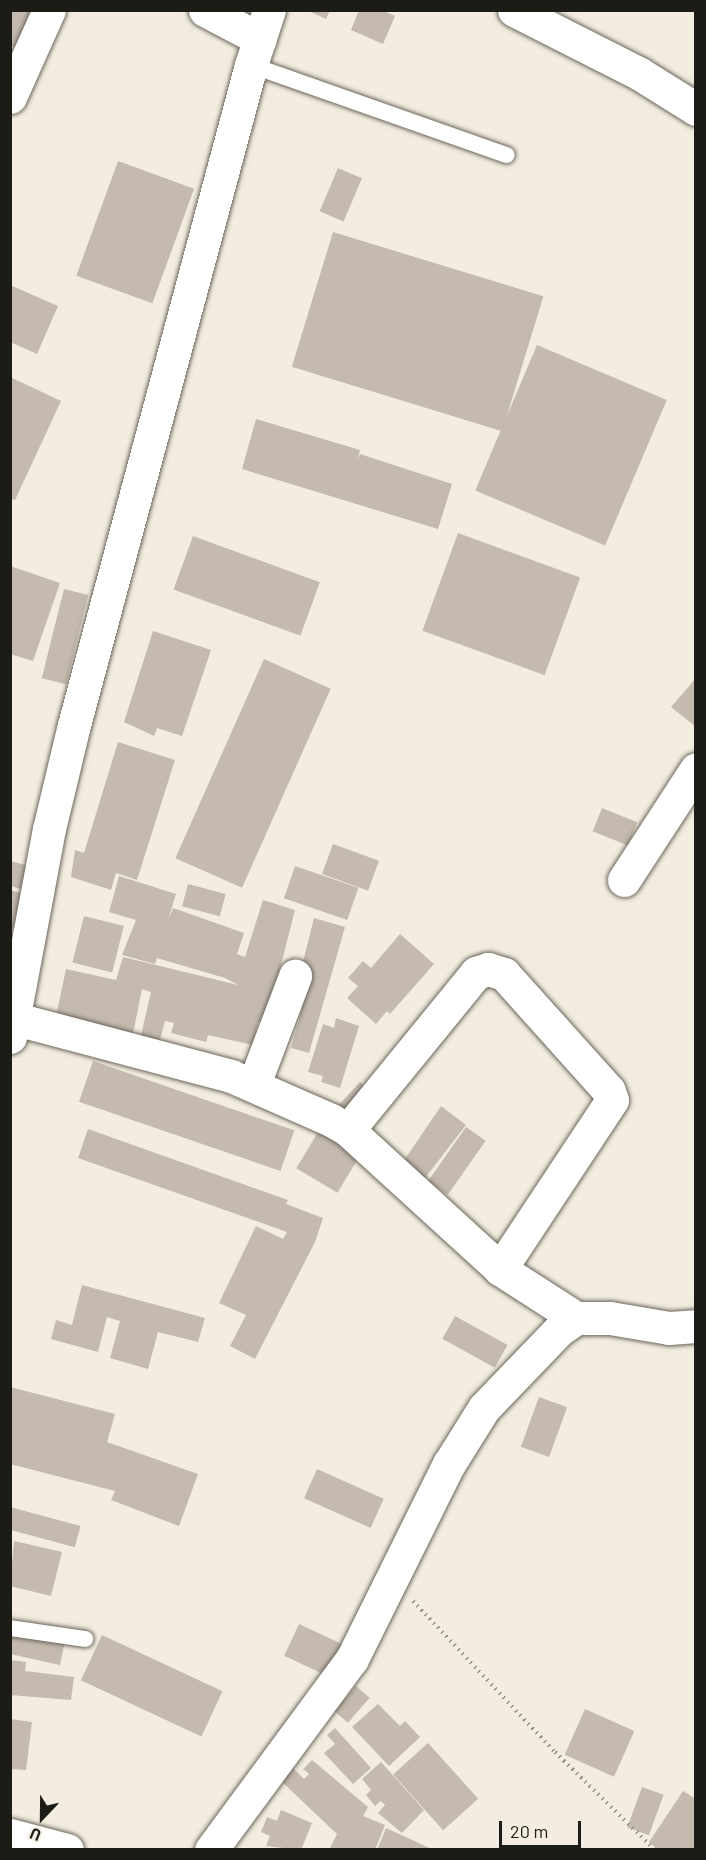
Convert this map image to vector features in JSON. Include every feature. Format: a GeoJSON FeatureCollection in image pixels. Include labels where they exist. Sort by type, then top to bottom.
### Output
{"type":"FeatureCollection","features":[{"type":"Feature","properties":{"kind":"street"},"geometry":{"type":"LineString","coordinates":[[10,97],[49,10]]}},
{"type":"Feature","properties":{"kind":"street"},"geometry":{"type":"LineString","coordinates":[[205,10],[260,38],[74,725],[11,1027],[254,1084],[348,1130],[500,1269],[576,1318],[610,1318],[669,1328],[696,1326]]}},
{"type":"Feature","properties":{"kind":"street"},"geometry":{"type":"LineString","coordinates":[[514,10],[649,79],[696,109]]}},
{"type":"Feature","properties":{"kind":"street"},"geometry":{"type":"LineString","coordinates":[[624,880],[696,769]]}},
{"type":"Feature","properties":{"kind":"street"},"geometry":{"type":"LineString","coordinates":[[348,1130],[476,973],[488,969],[504,974],[609,1091],[612,1100],[500,1269]]}},
{"type":"Feature","properties":{"kind":"street"},"geometry":{"type":"LineString","coordinates":[[254,1084],[295,976]]}},
{"type":"Feature","properties":{"kind":"street"},"geometry":{"type":"LineString","coordinates":[[211,1850],[352,1659],[449,1464],[484,1408],[559,1330],[576,1318]]}},
{"type":"Feature","properties":{"kind":"street"},"geometry":{"type":"LineString","coordinates":[[10,1835],[66,1850]]}},
{"type":"Feature","properties":{"kind":"lane"},"geometry":{"type":"LineString","coordinates":[[260,38],[507,155]]}},
{"type":"Feature","properties":{"kind":"lane"},"geometry":{"type":"LineString","coordinates":[[10,1628],[85,1639]]}},
{"type":"Feature","properties":{"kind":"path"},"geometry":{"type":"LineString","coordinates":[[393,1580],[555,1752],[655,1850]]}},
{"type":"Feature","properties":{"kind":"building"},"geometry":{"type":"Polygon","coordinates":[[[10,10],[34,10],[14,47],[10,45],[10,10]]]}},
{"type":"Feature","properties":{"kind":"building"},"geometry":{"type":"Polygon","coordinates":[[[306,10],[330,10],[326,19],[306,10]]]}},
{"type":"Feature","properties":{"kind":"building"},"geometry":{"type":"Polygon","coordinates":[[[359,10],[381,10],[395,16],[383,44],[351,30],[359,10]]]}},
{"type":"Feature","properties":{"kind":"building"},"geometry":{"type":"Polygon","coordinates":[[[118,161],[194,189],[152,303],[76,276],[118,161]]]}},
{"type":"Feature","properties":{"kind":"building"},"geometry":{"type":"Polygon","coordinates":[[[338,168],[362,178],[344,221],[320,211],[338,168]]]}},
{"type":"Feature","properties":{"kind":"building"},"geometry":{"type":"Polygon","coordinates":[[[333,232],[543,296],[502,431],[292,367],[333,232]]]}},
{"type":"Feature","properties":{"kind":"building"},"geometry":{"type":"Polygon","coordinates":[[[10,285],[58,306],[37,354],[10,342],[10,285]]]}},
{"type":"Feature","properties":{"kind":"building"},"geometry":{"type":"Polygon","coordinates":[[[537,345],[667,400],[605,546],[475,490],[537,345]]]}},
{"type":"Feature","properties":{"kind":"building"},"geometry":{"type":"Polygon","coordinates":[[[10,377],[61,401],[15,500],[10,498],[10,377]]]}},
{"type":"Feature","properties":{"kind":"building"},"geometry":{"type":"Polygon","coordinates":[[[256,419],[360,450],[357,461],[360,454],[452,484],[438,529],[242,469],[256,419]]]}},
{"type":"Feature","properties":{"kind":"building"},"geometry":{"type":"Polygon","coordinates":[[[458,533],[580,577],[545,675],[422,631],[458,533]]]}},
{"type":"Feature","properties":{"kind":"building"},"geometry":{"type":"Polygon","coordinates":[[[193,536],[320,582],[300,636],[174,590],[193,536]]]}},
{"type":"Feature","properties":{"kind":"building"},"geometry":{"type":"Polygon","coordinates":[[[10,566],[60,583],[33,661],[10,654],[10,566]]]}},
{"type":"Feature","properties":{"kind":"building"},"geometry":{"type":"Polygon","coordinates":[[[64,589],[88,595],[66,684],[42,678],[64,589]]]}},
{"type":"Feature","properties":{"kind":"building"},"geometry":{"type":"Polygon","coordinates":[[[153,631],[211,650],[182,736],[157,728],[154,736],[124,722],[153,631]]]}},
{"type":"Feature","properties":{"kind":"building"},"geometry":{"type":"Polygon","coordinates":[[[264,659],[331,689],[242,888],[175,858],[264,659]]]}},
{"type":"Feature","properties":{"kind":"building"},"geometry":{"type":"Polygon","coordinates":[[[696,678],[696,727],[671,707],[696,678]]]}},
{"type":"Feature","properties":{"kind":"building"},"geometry":{"type":"Polygon","coordinates":[[[118,742],[175,760],[137,880],[116,873],[111,890],[71,877],[75,850],[84,853],[118,742]]]}},
{"type":"Feature","properties":{"kind":"building"},"geometry":{"type":"Polygon","coordinates":[[[602,808],[637,822],[628,845],[593,831],[602,808]]]}},
{"type":"Feature","properties":{"kind":"building"},"geometry":{"type":"Polygon","coordinates":[[[333,844],[379,861],[368,891],[322,874],[333,844]]]}},
{"type":"Feature","properties":{"kind":"building"},"geometry":{"type":"Polygon","coordinates":[[[10,861],[29,866],[22,889],[10,886],[10,861]]]}},
{"type":"Feature","properties":{"kind":"building"},"geometry":{"type":"Polygon","coordinates":[[[295,866],[358,888],[347,920],[284,898],[295,866]]]}},
{"type":"Feature","properties":{"kind":"building"},"geometry":{"type":"Polygon","coordinates":[[[119,876],[176,894],[168,920],[173,908],[244,933],[237,954],[245,957],[263,900],[295,910],[266,1024],[258,1022],[253,1045],[208,1035],[206,1042],[171,1033],[174,1023],[165,1021],[159,1044],[140,1040],[151,992],[142,989],[132,1039],[55,1021],[66,969],[116,980],[123,957],[238,985],[225,978],[157,958],[155,964],[122,955],[136,920],[109,912],[119,876]]]}},
{"type":"Feature","properties":{"kind":"building"},"geometry":{"type":"Polygon","coordinates":[[[188,884],[226,894],[220,916],[182,906],[188,884]]]}},
{"type":"Feature","properties":{"kind":"building"},"geometry":{"type":"Polygon","coordinates":[[[10,890],[27,895],[21,930],[10,927],[10,890]]]}},
{"type":"Feature","properties":{"kind":"building"},"geometry":{"type":"Polygon","coordinates":[[[84,916],[124,926],[112,972],[72,963],[84,916]]]}},
{"type":"Feature","properties":{"kind":"building"},"geometry":{"type":"Polygon","coordinates":[[[314,918],[345,927],[309,1053],[291,1048],[302,1009],[292,1006],[314,918]]]}},
{"type":"Feature","properties":{"kind":"building"},"geometry":{"type":"Polygon","coordinates":[[[400,934],[434,964],[390,1014],[387,1011],[376,1024],[347,998],[358,986],[348,978],[363,961],[371,968],[400,934]]]}},
{"type":"Feature","properties":{"kind":"building"},"geometry":{"type":"Polygon","coordinates":[[[336,1018],[359,1026],[340,1088],[321,1082],[323,1076],[308,1072],[323,1024],[334,1028],[336,1018]]]}},
{"type":"Feature","properties":{"kind":"building"},"geometry":{"type":"Polygon","coordinates":[[[93,1061],[294,1130],[280,1171],[79,1102],[93,1061]]]}},
{"type":"Feature","properties":{"kind":"building"},"geometry":{"type":"Polygon","coordinates":[[[360,1082],[372,1093],[349,1117],[337,1106],[360,1082]]]}},
{"type":"Feature","properties":{"kind":"building"},"geometry":{"type":"Polygon","coordinates":[[[441,1106],[466,1125],[425,1178],[403,1162],[441,1106]]]}},
{"type":"Feature","properties":{"kind":"building"},"geometry":{"type":"Polygon","coordinates":[[[321,1127],[362,1152],[337,1193],[296,1168],[321,1127]]]}},
{"type":"Feature","properties":{"kind":"building"},"geometry":{"type":"Polygon","coordinates":[[[466,1127],[486,1141],[448,1195],[428,1181],[466,1127]]]}},
{"type":"Feature","properties":{"kind":"building"},"geometry":{"type":"Polygon","coordinates":[[[88,1129],[288,1200],[286,1204],[323,1218],[315,1242],[255,1359],[230,1346],[246,1315],[219,1303],[256,1226],[283,1239],[287,1232],[78,1158],[88,1129]]]}},
{"type":"Feature","properties":{"kind":"building"},"geometry":{"type":"Polygon","coordinates":[[[82,1285],[205,1318],[198,1342],[158,1332],[148,1369],[110,1358],[120,1321],[107,1317],[98,1352],[51,1339],[56,1320],[72,1325],[82,1285]]]}},
{"type":"Feature","properties":{"kind":"building"},"geometry":{"type":"Polygon","coordinates":[[[455,1316],[507,1345],[495,1368],[442,1339],[455,1316]]]}},
{"type":"Feature","properties":{"kind":"building"},"geometry":{"type":"Polygon","coordinates":[[[10,1387],[115,1414],[107,1442],[198,1474],[179,1526],[111,1500],[115,1491],[10,1464],[10,1387]]]}},
{"type":"Feature","properties":{"kind":"building"},"geometry":{"type":"Polygon","coordinates":[[[539,1397],[567,1407],[549,1457],[521,1447],[539,1397]]]}},
{"type":"Feature","properties":{"kind":"building"},"geometry":{"type":"Polygon","coordinates":[[[317,1469],[384,1499],[371,1528],[304,1498],[317,1469]]]}},
{"type":"Feature","properties":{"kind":"building"},"geometry":{"type":"Polygon","coordinates":[[[10,1507],[81,1526],[75,1547],[10,1530],[10,1507]]]}},
{"type":"Feature","properties":{"kind":"building"},"geometry":{"type":"Polygon","coordinates":[[[14,1541],[62,1552],[51,1596],[10,1586],[14,1541]]]}},
{"type":"Feature","properties":{"kind":"building"},"geometry":{"type":"Polygon","coordinates":[[[299,1624],[346,1646],[331,1678],[284,1656],[299,1624]]]}},
{"type":"Feature","properties":{"kind":"building"},"geometry":{"type":"Polygon","coordinates":[[[10,1632],[65,1641],[60,1665],[10,1654],[10,1632]]]}},
{"type":"Feature","properties":{"kind":"building"},"geometry":{"type":"Polygon","coordinates":[[[102,1635],[223,1691],[201,1737],[81,1680],[102,1635]]]}},
{"type":"Feature","properties":{"kind":"building"},"geometry":{"type":"Polygon","coordinates":[[[10,1660],[26,1662],[25,1671],[74,1677],[71,1700],[10,1695],[10,1660]]]}},
{"type":"Feature","properties":{"kind":"building"},"geometry":{"type":"Polygon","coordinates":[[[356,1686],[370,1698],[348,1723],[334,1711],[356,1686]]]}},
{"type":"Feature","properties":{"kind":"building"},"geometry":{"type":"Polygon","coordinates":[[[378,1704],[400,1726],[405,1721],[420,1737],[389,1766],[352,1727],[378,1704]]]}},
{"type":"Feature","properties":{"kind":"building"},"geometry":{"type":"Polygon","coordinates":[[[585,1709],[634,1731],[614,1777],[565,1755],[585,1709]]]}},
{"type":"Feature","properties":{"kind":"building"},"geometry":{"type":"Polygon","coordinates":[[[10,1719],[32,1722],[26,1770],[10,1769],[10,1719]]]}},
{"type":"Feature","properties":{"kind":"building"},"geometry":{"type":"Polygon","coordinates":[[[335,1728],[371,1768],[353,1784],[324,1753],[335,1744],[327,1735],[335,1728]]]}},
{"type":"Feature","properties":{"kind":"building"},"geometry":{"type":"Polygon","coordinates":[[[428,1743],[478,1799],[443,1830],[393,1774],[428,1743]]]}},
{"type":"Feature","properties":{"kind":"building"},"geometry":{"type":"Polygon","coordinates":[[[312,1760],[368,1807],[363,1816],[385,1825],[375,1850],[329,1850],[337,1834],[281,1781],[293,1768],[304,1779],[309,1774],[303,1769],[312,1760]]]}},
{"type":"Feature","properties":{"kind":"building"},"geometry":{"type":"Polygon","coordinates":[[[381,1762],[424,1810],[402,1833],[378,1813],[385,1805],[381,1801],[375,1806],[366,1795],[371,1790],[362,1779],[381,1762]]]}},
{"type":"Feature","properties":{"kind":"building"},"geometry":{"type":"Polygon","coordinates":[[[642,1787],[664,1795],[649,1835],[627,1827],[642,1787]]]}},
{"type":"Feature","properties":{"kind":"building"},"geometry":{"type":"Polygon","coordinates":[[[683,1791],[696,1799],[696,1850],[658,1850],[649,1842],[683,1791]]]}},
{"type":"Feature","properties":{"kind":"building"},"geometry":{"type":"Polygon","coordinates":[[[281,1810],[312,1823],[301,1850],[266,1846],[270,1836],[261,1832],[267,1817],[277,1821],[281,1810]]]}},
{"type":"Feature","properties":{"kind":"building"},"geometry":{"type":"Polygon","coordinates":[[[386,1828],[434,1850],[377,1850],[386,1828]]]}}]}
